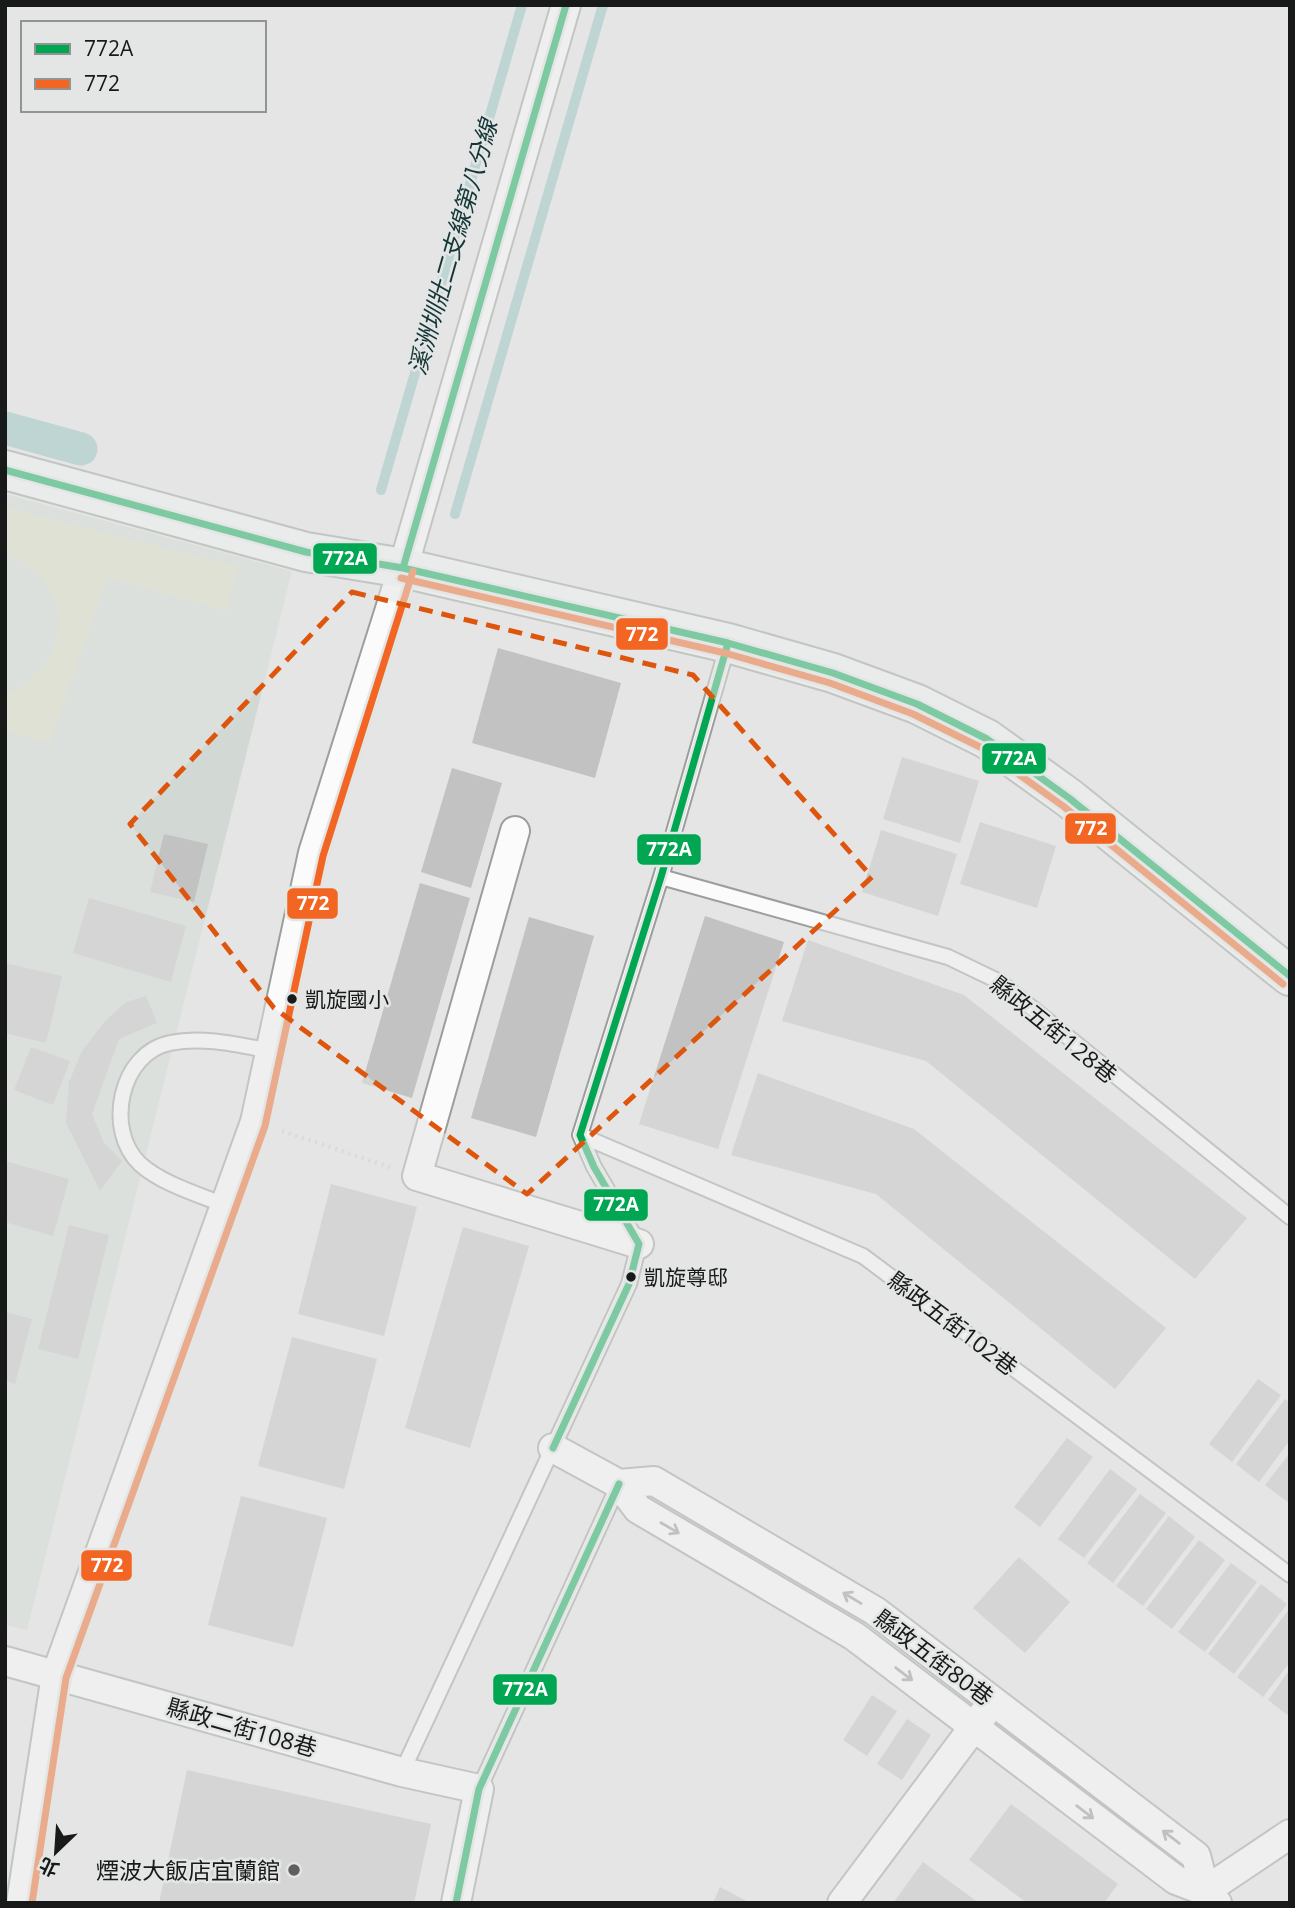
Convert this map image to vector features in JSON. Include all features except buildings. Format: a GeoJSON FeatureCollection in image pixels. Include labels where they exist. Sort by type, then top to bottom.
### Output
{"type":"FeatureCollection","features":[{"type":"Feature","properties":{"kind":"street"},"geometry":{"type":"LineString","coordinates":[[21,1903],[56,1675],[255,1122],[313,853],[402,568],[566,5]]}},
{"type":"Feature","properties":{"kind":"street"},"geometry":{"type":"LineString","coordinates":[[5,470],[306,552],[402,568],[728,643],[833,673],[917,704],[987,739],[1069,798],[1290,976]]}},
{"type":"Feature","properties":{"kind":"street"},"geometry":{"type":"LineString","coordinates":[[515,831],[416,1176],[639,1244]]}},
{"type":"Feature","properties":{"kind":"street","name":"縣政五街80巷"},"geometry":{"type":"LineString","coordinates":[[553,1448],[619,1484],[638,1509],[855,1636],[1176,1880],[1211,1897]]}},
{"type":"Feature","properties":{"kind":"street","name":"縣政五街80巷"},"geometry":{"type":"LineString","coordinates":[[619,1484],[654,1481],[875,1611],[1196,1856],[1211,1897]]}},
{"type":"Feature","properties":{"kind":"street","name":"縣政二街108巷"},"geometry":{"type":"LineString","coordinates":[[5,1661],[402,1772],[480,1789]]}},
{"type":"Feature","properties":{"kind":"street"},"geometry":{"type":"LineString","coordinates":[[842,1903],[993,1702]]}},
{"type":"Feature","properties":{"kind":"street"},"geometry":{"type":"LineString","coordinates":[[456,1903],[480,1789]]}},
{"type":"Feature","properties":{"kind":"street"},"geometry":{"type":"LineString","coordinates":[[1211,1897],[1290,1834]]}},
{"type":"Feature","properties":{"kind":"lane"},"geometry":{"type":"LineString","coordinates":[[402,1772],[629,1284],[639,1244],[594,1167],[580,1135],[661,877],[728,643]]}},
{"type":"Feature","properties":{"kind":"lane","name":"縣政五街128巷"},"geometry":{"type":"LineString","coordinates":[[661,877],[948,957],[977,968],[1000,982],[1290,1217]]}},
{"type":"Feature","properties":{"kind":"lane"},"geometry":{"type":"LineString","coordinates":[[227,1206],[141,1165],[127,1147],[119,1107],[136,1066],[150,1050],[187,1041],[227,1042],[271,1051]]}},
{"type":"Feature","properties":{"kind":"lane","name":"縣政五街102巷"},"geometry":{"type":"LineString","coordinates":[[580,1135],[863,1256],[1290,1574]]}},
{"type":"Feature","properties":{"kind":"lane"},"geometry":{"type":"LineString","coordinates":[[480,1789],[619,1484]]}},
{"type":"Feature","properties":{"kind":"path"},"geometry":{"type":"LineString","coordinates":[[255,1122],[416,1176]]}},
{"type":"Feature","properties":{"kind":"highlighted area"},"geometry":{"type":"Polygon","coordinates":[[[352,592],[693,675],[872,877],[527,1194],[274,1008],[130,824],[352,592]]]}},
{"type":"Feature","properties":{"kind":"shaded area"},"geometry":{"type":"Polygon","coordinates":[[[5,494],[292,571],[27,1630],[5,1625],[5,494]]]}},
{"type":"Feature","properties":{"kind":"green space"},"geometry":{"type":"Polygon","coordinates":[[[5,507],[238,567],[226,611],[107,577],[50,743],[5,730],[5,695],[36,675],[47,661],[58,630],[58,613],[42,579],[5,554],[5,507]]]}},
{"type":"Feature","properties":{"kind":"waterway","name":"溪洲圳壯二支線第八分線"},"geometry":{"type":"LineString","coordinates":[[381,490],[522,5]]}},
{"type":"Feature","properties":{"kind":"waterway"},"geometry":{"type":"LineString","coordinates":[[455,514],[603,5]]}},
{"type":"Feature","properties":{"kind":"waterway"},"geometry":{"type":"LineString","coordinates":[[5,428],[81,449]]}},
{"type":"Feature","properties":{"kind":"transit line","name":"772A"},"geometry":{"type":"LineString","coordinates":[[403,568],[566,5]]}},
{"type":"Feature","properties":{"kind":"transit line","name":"772A"},"geometry":{"type":"LineString","coordinates":[[5,470],[306,552],[403,568],[728,643],[833,673],[917,704],[987,739],[1069,798],[1290,976]]}},
{"type":"Feature","properties":{"kind":"transit line","name":"772"},"geometry":{"type":"LineString","coordinates":[[32,1903],[66,1678],[265,1126],[323,856],[413,571]]}},
{"type":"Feature","properties":{"kind":"transit line","name":"772"},"geometry":{"type":"LineString","coordinates":[[401,578],[725,653],[830,683],[913,714],[982,748],[1063,806],[1283,984]]}},
{"type":"Feature","properties":{"kind":"transit line","name":"772A"},"geometry":{"type":"LineString","coordinates":[[553,1448],[629,1284],[639,1244],[594,1167],[580,1135],[661,877],[728,643]]}},
{"type":"Feature","properties":{"kind":"transit line","name":"772A"},"geometry":{"type":"LineString","coordinates":[[456,1903],[479,1789],[619,1484]]}},
{"type":"Feature","properties":{"kind":"place","name":"凱旋國小"},"geometry":{"type":"Point","coordinates":[292,999]}},
{"type":"Feature","properties":{"kind":"place","name":"凱旋尊邸"},"geometry":{"type":"Point","coordinates":[631,1277]}},
{"type":"Feature","properties":{"kind":"place","name":"煙波大飯店宜蘭館"},"geometry":{"type":"Point","coordinates":[294,1870]}}]}
